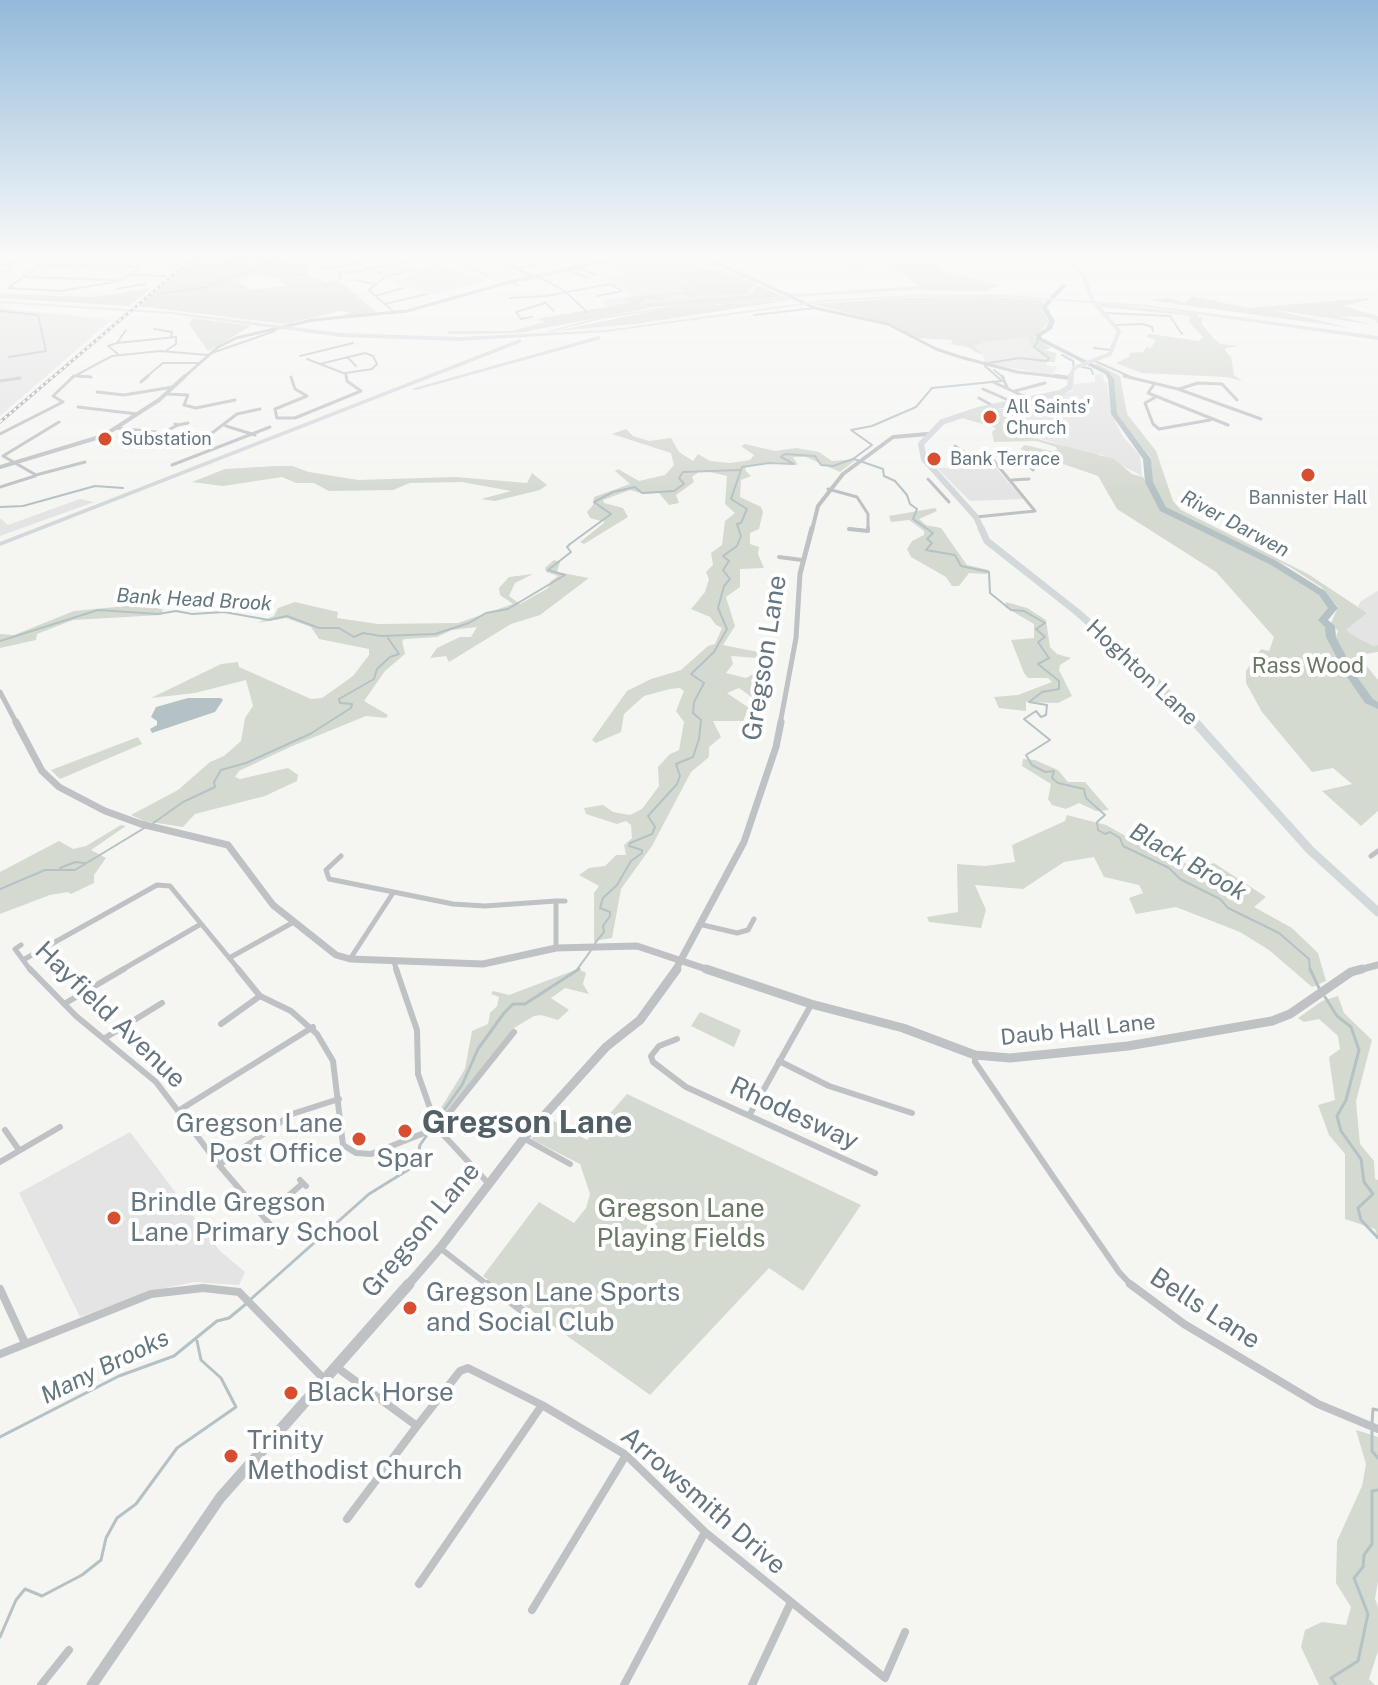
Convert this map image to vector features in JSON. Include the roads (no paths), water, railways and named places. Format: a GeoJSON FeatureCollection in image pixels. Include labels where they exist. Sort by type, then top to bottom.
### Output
{"type":"FeatureCollection","features":[{"type":"Feature","properties":{"kind":"highway"},"geometry":{"type":"LineString","coordinates":[[389,337],[502,337]]}},
{"type":"Feature","properties":{"kind":"highway"},"geometry":{"type":"LineString","coordinates":[[0,546],[535,337]]}},
{"type":"Feature","properties":{"kind":"highway"},"geometry":{"type":"LineString","coordinates":[[0,546],[412,390],[604,337]]}},
{"type":"Feature","properties":{"kind":"main road"},"geometry":{"type":"LineString","coordinates":[[928,434],[942,422],[996,407],[1034,401],[1067,390],[1070,378],[1078,367],[1111,350],[1118,337]]}},
{"type":"Feature","properties":{"kind":"main road","name":"Hoghton Lane"},"geometry":{"type":"LineString","coordinates":[[928,434],[921,444],[924,459],[976,517],[987,541],[1077,612],[1156,681],[1251,781],[1310,850],[1376,908]]}},
{"type":"Feature","properties":{"kind":"street"},"geometry":{"type":"LineString","coordinates":[[9,357],[46,351],[43,337]]}},
{"type":"Feature","properties":{"kind":"street"},"geometry":{"type":"LineString","coordinates":[[117,343],[121,337]]}},
{"type":"Feature","properties":{"kind":"street"},"geometry":{"type":"LineString","coordinates":[[118,354],[108,346],[166,337]]}},
{"type":"Feature","properties":{"kind":"street"},"geometry":{"type":"LineString","coordinates":[[166,351],[178,342],[172,337]]}},
{"type":"Feature","properties":{"kind":"street"},"geometry":{"type":"LineString","coordinates":[[0,467],[83,445],[116,428],[166,394],[218,347],[245,337]]}},
{"type":"Feature","properties":{"kind":"street"},"geometry":{"type":"LineString","coordinates":[[72,400],[53,395],[73,376],[96,362],[118,354],[166,351],[210,354],[258,337]]}},
{"type":"Feature","properties":{"kind":"street"},"geometry":{"type":"LineString","coordinates":[[912,337],[936,349],[986,365],[1070,378]]}},
{"type":"Feature","properties":{"kind":"street"},"geometry":{"type":"LineString","coordinates":[[300,356],[353,343]]}},
{"type":"Feature","properties":{"kind":"street"},"geometry":{"type":"LineString","coordinates":[[218,347],[226,347]]}},
{"type":"Feature","properties":{"kind":"street"},"geometry":{"type":"LineString","coordinates":[[1094,348],[1111,350]]}},
{"type":"Feature","properties":{"kind":"street"},"geometry":{"type":"LineString","coordinates":[[105,353],[113,351]]}},
{"type":"Feature","properties":{"kind":"street"},"geometry":{"type":"LineString","coordinates":[[307,359],[345,374],[377,365],[368,353],[320,364]]}},
{"type":"Feature","properties":{"kind":"street"},"geometry":{"type":"LineString","coordinates":[[1062,355],[1078,367],[1091,369],[1093,374]]}},
{"type":"Feature","properties":{"kind":"street"},"geometry":{"type":"LineString","coordinates":[[347,356],[356,366]]}},
{"type":"Feature","properties":{"kind":"street"},"geometry":{"type":"LineString","coordinates":[[96,362],[107,364]]}},
{"type":"Feature","properties":{"kind":"street"},"geometry":{"type":"LineString","coordinates":[[1092,362],[1123,376],[1178,389],[1261,419]]}},
{"type":"Feature","properties":{"kind":"street"},"geometry":{"type":"LineString","coordinates":[[141,382],[160,364],[200,363]]}},
{"type":"Feature","properties":{"kind":"street"},"geometry":{"type":"LineString","coordinates":[[994,370],[1006,380],[1008,389]]}},
{"type":"Feature","properties":{"kind":"street"},"geometry":{"type":"LineString","coordinates":[[291,377],[295,389],[307,396],[273,410],[277,418],[293,419],[358,394],[361,390],[347,381],[345,374]]}},
{"type":"Feature","properties":{"kind":"street"},"geometry":{"type":"LineString","coordinates":[[73,376],[91,377]]}},
{"type":"Feature","properties":{"kind":"street"},"geometry":{"type":"LineString","coordinates":[[0,381],[20,378]]}},
{"type":"Feature","properties":{"kind":"street"},"geometry":{"type":"LineString","coordinates":[[993,382],[1034,401]]}},
{"type":"Feature","properties":{"kind":"street"},"geometry":{"type":"LineString","coordinates":[[1014,392],[1045,383]]}},
{"type":"Feature","properties":{"kind":"street"},"geometry":{"type":"LineString","coordinates":[[1155,383],[1147,391],[1157,398],[1228,425]]}},
{"type":"Feature","properties":{"kind":"street"},"geometry":{"type":"LineString","coordinates":[[1178,389],[1198,383],[1222,384],[1237,400]]}},
{"type":"Feature","properties":{"kind":"street"},"geometry":{"type":"LineString","coordinates":[[97,392],[130,394],[174,387]]}},
{"type":"Feature","properties":{"kind":"street"},"geometry":{"type":"LineString","coordinates":[[983,389],[1016,404]]}},
{"type":"Feature","properties":{"kind":"street"},"geometry":{"type":"LineString","coordinates":[[166,394],[188,395],[184,405],[197,409],[235,400]]}},
{"type":"Feature","properties":{"kind":"street"},"geometry":{"type":"LineString","coordinates":[[979,398],[996,407]]}},
{"type":"Feature","properties":{"kind":"street"},"geometry":{"type":"LineString","coordinates":[[1157,398],[1145,403],[1153,424],[1167,435]]}},
{"type":"Feature","properties":{"kind":"street"},"geometry":{"type":"LineString","coordinates":[[0,434],[64,400]]}},
{"type":"Feature","properties":{"kind":"street"},"geometry":{"type":"LineString","coordinates":[[78,407],[138,414]]}},
{"type":"Feature","properties":{"kind":"street"},"geometry":{"type":"LineString","coordinates":[[33,409],[41,411]]}},
{"type":"Feature","properties":{"kind":"street"},"geometry":{"type":"LineString","coordinates":[[158,442],[197,437],[225,426],[237,414],[260,409]]}},
{"type":"Feature","properties":{"kind":"street"},"geometry":{"type":"LineString","coordinates":[[1159,429],[1211,419]]}},
{"type":"Feature","properties":{"kind":"street"},"geometry":{"type":"LineString","coordinates":[[36,475],[3,456],[59,422]]}},
{"type":"Feature","properties":{"kind":"street"},"geometry":{"type":"LineString","coordinates":[[161,434],[176,424],[188,423]]}},
{"type":"Feature","properties":{"kind":"street"},"geometry":{"type":"LineString","coordinates":[[225,426],[255,435]]}},
{"type":"Feature","properties":{"kind":"street"},"geometry":{"type":"LineString","coordinates":[[172,465],[270,427]]}},
{"type":"Feature","properties":{"kind":"street"},"geometry":{"type":"LineString","coordinates":[[116,428],[161,434],[168,439]]}},
{"type":"Feature","properties":{"kind":"street","name":"Gregson Lane"},"geometry":{"type":"LineString","coordinates":[[92,1685],[220,1498],[440,1248],[524,1138],[606,1047],[640,1020],[684,959],[744,842],[776,747],[796,638],[802,560],[812,523],[828,489],[861,459],[897,435],[928,434]]}},
{"type":"Feature","properties":{"kind":"street"},"geometry":{"type":"LineString","coordinates":[[955,446],[967,455],[1019,454],[1033,470]]}},
{"type":"Feature","properties":{"kind":"street"},"geometry":{"type":"LineString","coordinates":[[976,517],[1035,511],[989,455]]}},
{"type":"Feature","properties":{"kind":"street"},"geometry":{"type":"LineString","coordinates":[[0,487],[85,462]]}},
{"type":"Feature","properties":{"kind":"street"},"geometry":{"type":"LineString","coordinates":[[928,479],[949,502]]}},
{"type":"Feature","properties":{"kind":"street"},"geometry":{"type":"LineString","coordinates":[[1011,481],[1029,479]]}},
{"type":"Feature","properties":{"kind":"street"},"geometry":{"type":"LineString","coordinates":[[828,489],[857,497],[868,514],[868,531],[849,529]]}},
{"type":"Feature","properties":{"kind":"street"},"geometry":{"type":"LineString","coordinates":[[940,493],[954,491]]}},
{"type":"Feature","properties":{"kind":"street"},"geometry":{"type":"LineString","coordinates":[[779,557],[802,560]]}},
{"type":"Feature","properties":{"kind":"street"},"geometry":{"type":"LineString","coordinates":[[0,692],[42,771],[59,787],[105,811],[141,824],[222,841],[234,850],[273,905],[336,955],[350,959],[393,893]]}},
{"type":"Feature","properties":{"kind":"street"},"geometry":{"type":"LineString","coordinates":[[1371,856],[1378,851]]}},
{"type":"Feature","properties":{"kind":"street"},"geometry":{"type":"LineString","coordinates":[[341,856],[326,870],[329,879],[393,893],[475,906],[565,901]]}},
{"type":"Feature","properties":{"kind":"street"},"geometry":{"type":"LineString","coordinates":[[23,960],[157,885],[170,886],[260,996],[291,1011],[313,1027],[333,1061],[343,1145],[356,1153],[371,1154],[437,1128],[514,1032]]}},
{"type":"Feature","properties":{"kind":"street"},"geometry":{"type":"LineString","coordinates":[[556,901],[556,948]]}},
{"type":"Feature","properties":{"kind":"street"},"geometry":{"type":"LineString","coordinates":[[703,925],[737,933],[748,930],[754,919]]}},
{"type":"Feature","properties":{"kind":"street"},"geometry":{"type":"LineString","coordinates":[[231,957],[292,923]]}},
{"type":"Feature","properties":{"kind":"street"},"geometry":{"type":"LineString","coordinates":[[64,1004],[201,924]]}},
{"type":"Feature","properties":{"kind":"street","name":"Hayfield Avenue"},"geometry":{"type":"LineString","coordinates":[[21,945],[15,949],[23,960],[64,1004],[156,1082],[219,1165],[273,1228]]}},
{"type":"Feature","properties":{"kind":"street","name":"Daub Hall Lane"},"geometry":{"type":"LineString","coordinates":[[350,959],[483,964],[556,948],[637,946],[684,959],[811,1004],[903,1028],[975,1055],[1010,1058],[1128,1046],[1272,1021],[1290,1014],[1351,972],[1378,965]]}},
{"type":"Feature","properties":{"kind":"street"},"geometry":{"type":"LineString","coordinates":[[394,962],[417,1030],[418,1074],[437,1128],[488,1183]]}},
{"type":"Feature","properties":{"kind":"street"},"geometry":{"type":"LineString","coordinates":[[221,1024],[260,996]]}},
{"type":"Feature","properties":{"kind":"street"},"geometry":{"type":"LineString","coordinates":[[105,1038],[162,1003]]}},
{"type":"Feature","properties":{"kind":"street"},"geometry":{"type":"LineString","coordinates":[[750,1114],[811,1004]]}},
{"type":"Feature","properties":{"kind":"street"},"geometry":{"type":"LineString","coordinates":[[178,1111],[313,1027]]}},
{"type":"Feature","properties":{"kind":"street","name":"Rhodesway"},"geometry":{"type":"LineString","coordinates":[[677,1039],[659,1046],[651,1056],[653,1062],[695,1091],[875,1173]]}},
{"type":"Feature","properties":{"kind":"street","name":"Bells Lane"},"geometry":{"type":"LineString","coordinates":[[975,1055],[975,1062],[1054,1178],[1119,1272],[1138,1292],[1184,1324],[1318,1404],[1378,1429]]}},
{"type":"Feature","properties":{"kind":"street"},"geometry":{"type":"LineString","coordinates":[[779,1061],[829,1086],[912,1113]]}},
{"type":"Feature","properties":{"kind":"street"},"geometry":{"type":"LineString","coordinates":[[219,1165],[292,1114],[339,1099]]}},
{"type":"Feature","properties":{"kind":"street"},"geometry":{"type":"LineString","coordinates":[[0,1162],[59,1126],[65,1134]]}},
{"type":"Feature","properties":{"kind":"street"},"geometry":{"type":"LineString","coordinates":[[5,1130],[19,1150]]}},
{"type":"Feature","properties":{"kind":"street"},"geometry":{"type":"LineString","coordinates":[[524,1138],[570,1164]]}},
{"type":"Feature","properties":{"kind":"street"},"geometry":{"type":"LineString","coordinates":[[265,1216],[303,1183]]}},
{"type":"Feature","properties":{"kind":"street"},"geometry":{"type":"LineString","coordinates":[[440,1248],[527,1314]]}},
{"type":"Feature","properties":{"kind":"street"},"geometry":{"type":"LineString","coordinates":[[0,1354],[151,1294],[203,1288],[239,1292],[323,1378]]}},
{"type":"Feature","properties":{"kind":"street"},"geometry":{"type":"LineString","coordinates":[[0,1289],[25,1343]]}},
{"type":"Feature","properties":{"kind":"street"},"geometry":{"type":"LineString","coordinates":[[334,1366],[417,1426],[347,1519]]}},
{"type":"Feature","properties":{"kind":"street","name":"Arrowsmith Drive"},"geometry":{"type":"LineString","coordinates":[[417,1426],[460,1371],[468,1368],[542,1405],[626,1455],[705,1532],[885,1678],[905,1632]]}},
{"type":"Feature","properties":{"kind":"street"},"geometry":{"type":"LineString","coordinates":[[419,1584],[542,1405]]}},
{"type":"Feature","properties":{"kind":"street"},"geometry":{"type":"LineString","coordinates":[[532,1610],[626,1455]]}},
{"type":"Feature","properties":{"kind":"street"},"geometry":{"type":"LineString","coordinates":[[624,1685],[705,1532]]}},
{"type":"Feature","properties":{"kind":"street"},"geometry":{"type":"LineString","coordinates":[[752,1685],[791,1602]]}},
{"type":"Feature","properties":{"kind":"street"},"geometry":{"type":"LineString","coordinates":[[41,1685],[69,1650]]}},
{"type":"Feature","properties":{"kind":"waterway","name":"River Darwen"},"geometry":{"type":"LineString","coordinates":[[1038,337],[1107,373],[1111,379],[1114,414],[1147,459],[1149,482],[1163,509],[1274,563],[1322,593],[1333,608],[1323,620],[1330,626],[1331,637],[1352,677],[1369,701],[1378,706]]}},
{"type":"Feature","properties":{"kind":"waterway","name":"Many Brooks"},"geometry":{"type":"LineString","coordinates":[[989,363],[1019,358],[1047,361],[1049,358],[1034,347],[1039,339]]}},
{"type":"Feature","properties":{"kind":"waterway","name":"Many Brooks"},"geometry":{"type":"LineString","coordinates":[[595,943],[604,932],[603,926],[610,916],[610,912],[600,908],[603,898],[617,885],[631,861],[642,853],[642,850],[629,846],[630,843],[652,834],[655,827],[648,816],[677,784],[680,776],[676,764],[693,757],[699,739],[701,720],[693,713],[694,702],[704,683],[691,674],[714,652],[727,629],[718,608],[724,586],[730,579],[723,570],[729,561],[723,556],[737,546],[741,536],[737,524],[741,523],[747,509],[731,499],[742,467],[769,463],[794,464],[781,457],[785,454],[815,456],[821,465],[833,466],[853,459],[872,445],[851,430],[872,426],[916,407],[932,388],[1002,381],[985,366]]}},
{"type":"Feature","properties":{"kind":"waterway","name":"Black Brook"},"geometry":{"type":"LineString","coordinates":[[854,459],[883,469],[884,476],[895,481],[907,495],[910,504],[917,509],[913,519],[933,533],[927,539],[932,543],[926,550],[955,555],[961,566],[989,572],[990,593],[1011,610],[1024,611],[1045,623],[1036,629],[1045,637],[1038,642],[1049,658],[1038,664],[1059,681],[1059,689],[1042,692],[1029,702],[1047,705],[1046,715],[1041,717],[1036,711],[1024,719],[1050,740],[1026,755],[1032,765],[1045,772],[1054,771],[1052,778],[1058,783],[1084,789],[1086,798],[1105,815],[1097,822],[1098,830],[1105,834],[1110,832],[1120,838],[1123,846],[1169,868],[1180,879],[1220,899],[1228,908],[1279,933],[1309,959],[1310,971]]}},
{"type":"Feature","properties":{"kind":"waterway","name":"Bank Head Brook"},"geometry":{"type":"LineString","coordinates":[[0,641],[98,610],[158,614],[176,611],[192,614],[224,612],[269,620],[287,616],[319,628],[339,628],[354,637],[363,633],[381,636],[435,634],[469,623],[486,613],[508,609],[565,575],[548,570],[571,552],[567,547],[570,544],[611,514],[594,502],[613,492],[635,487],[642,493],[674,491],[684,484],[679,478],[683,472],[740,470]]}},
{"type":"Feature","properties":{"kind":"waterway"},"geometry":{"type":"LineString","coordinates":[[0,507],[23,506],[95,486],[123,488]]}},
{"type":"Feature","properties":{"kind":"waterway"},"geometry":{"type":"LineString","coordinates":[[152,824],[183,802],[215,787],[214,782],[221,770],[246,763],[310,734],[351,708],[352,704],[340,703],[339,699],[374,679],[377,669],[390,657],[399,654],[388,638]]}},
{"type":"Feature","properties":{"kind":"waterway"},"geometry":{"type":"LineString","coordinates":[[0,889],[45,870],[75,870],[146,827]]}},
{"type":"Feature","properties":{"kind":"waterway"},"geometry":{"type":"LineString","coordinates":[[60,868],[75,862],[85,863]]}},
{"type":"Feature","properties":{"kind":"waterway","name":"Many Brooks"},"geometry":{"type":"LineString","coordinates":[[576,971],[592,949]]}},
{"type":"Feature","properties":{"kind":"waterway","name":"Black Brook"},"geometry":{"type":"LineString","coordinates":[[1310,969],[1319,988]]}},
{"type":"Feature","properties":{"kind":"waterway","name":"Many Brooks"},"geometry":{"type":"LineString","coordinates":[[437,1120],[462,1085],[478,1049],[504,1013],[513,1004],[525,1004],[576,971]]}},
{"type":"Feature","properties":{"kind":"waterway","name":"Black Brook"},"geometry":{"type":"LineString","coordinates":[[1325,997],[1337,1016],[1351,1027],[1359,1050],[1346,1100],[1337,1116],[1341,1131],[1361,1159],[1364,1182],[1373,1194],[1358,1208],[1361,1220],[1378,1238]]}},
{"type":"Feature","properties":{"kind":"waterway","name":"Many Brooks"},"geometry":{"type":"LineString","coordinates":[[251,1299],[369,1194],[416,1165],[420,1145],[427,1135]]}},
{"type":"Feature","properties":{"kind":"waterway","name":"Many Brooks"},"geometry":{"type":"LineString","coordinates":[[0,1437],[119,1376],[174,1356],[217,1321],[229,1318],[246,1304]]}},
{"type":"Feature","properties":{"kind":"waterway"},"geometry":{"type":"LineString","coordinates":[[0,1637],[16,1600],[25,1589],[42,1596],[82,1575],[101,1560],[106,1538],[117,1518],[136,1504],[177,1448],[236,1407],[221,1378],[201,1360],[197,1341]]}},
{"type":"Feature","properties":{"kind":"waterway","name":"Black Brook"},"geometry":{"type":"LineString","coordinates":[[1372,1424],[1373,1409],[1378,1410]]}},
{"type":"Feature","properties":{"kind":"waterway","name":"Black Brook"},"geometry":{"type":"LineString","coordinates":[[1372,1430],[1372,1451],[1378,1458]]}},
{"type":"Feature","properties":{"kind":"waterway","name":"Black Brook"},"geometry":{"type":"LineString","coordinates":[[1336,1685],[1331,1678],[1358,1661],[1368,1614],[1354,1578],[1363,1567],[1364,1555],[1372,1544],[1372,1491],[1378,1490]]}},
{"type":"Feature","properties":{"kind":"railway"},"geometry":{"type":"LineString","coordinates":[[0,422],[100,337]]}},
{"type":"Feature","properties":{"kind":"place","name":"All Saints' Church"},"geometry":{"type":"Point","coordinates":[990,417]}},
{"type":"Feature","properties":{"kind":"place","name":"Substation"},"geometry":{"type":"Point","coordinates":[105,439]}},
{"type":"Feature","properties":{"kind":"place","name":"Bank Terrace"},"geometry":{"type":"Point","coordinates":[934,459]}},
{"type":"Feature","properties":{"kind":"place","name":"Bannister Hall"},"geometry":{"type":"Point","coordinates":[1308,475]}},
{"type":"Feature","properties":{"kind":"place","name":"Spar"},"geometry":{"type":"Point","coordinates":[405,1131]}},
{"type":"Feature","properties":{"kind":"place","name":"Gregson Lane Post Office"},"geometry":{"type":"Point","coordinates":[359,1139]}},
{"type":"Feature","properties":{"kind":"place","name":"Brindle Gregson Lane Primary School"},"geometry":{"type":"Point","coordinates":[114,1218]}},
{"type":"Feature","properties":{"kind":"place","name":"Gregson Lane Sports and Social Club"},"geometry":{"type":"Point","coordinates":[410,1308]}},
{"type":"Feature","properties":{"kind":"place","name":"Black Horse"},"geometry":{"type":"Point","coordinates":[291,1393]}},
{"type":"Feature","properties":{"kind":"place","name":"Trinity Methodist Church"},"geometry":{"type":"Point","coordinates":[231,1456]}},
{"type":"Feature","properties":{"kind":"district","name":"Gregson Lane"},"geometry":{"type":"Point","coordinates":[527,1123]}},
{"type":"Feature","properties":{"kind":"park label","name":"Rass Wood"},"geometry":{"type":"Point","coordinates":[1308,666]}},
{"type":"Feature","properties":{"kind":"park label","name":"Gregson Lane Playing Fields"},"geometry":{"type":"Point","coordinates":[681,1224]}}]}
